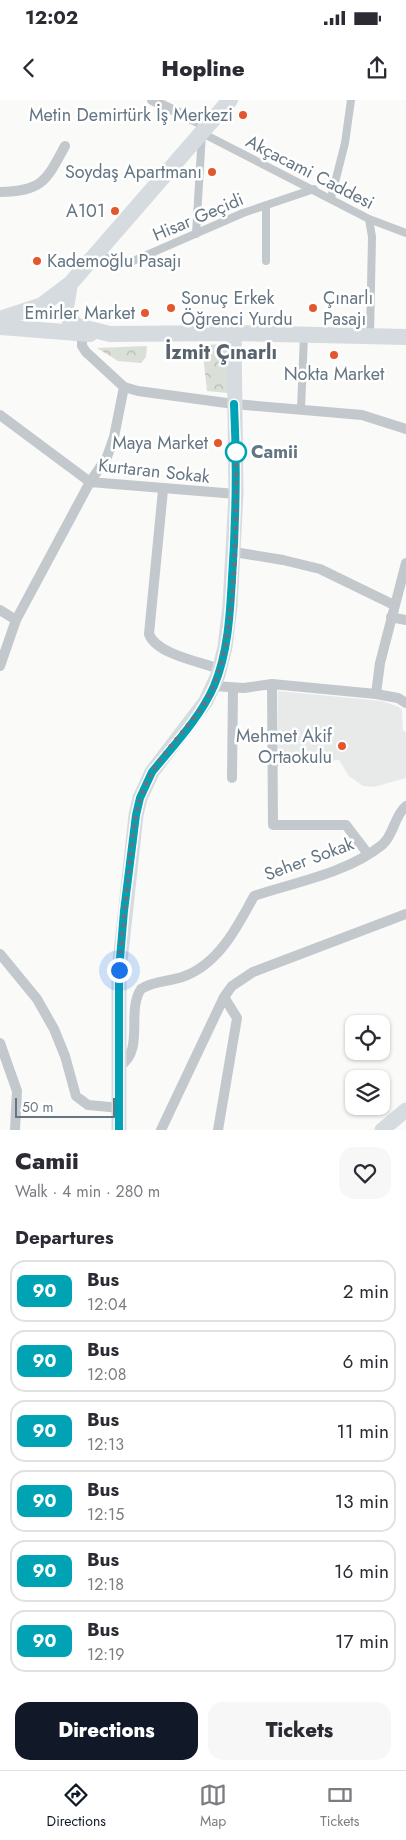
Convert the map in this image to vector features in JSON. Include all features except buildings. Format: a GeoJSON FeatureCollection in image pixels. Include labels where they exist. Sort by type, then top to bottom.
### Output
{"type":"FeatureCollection","features":[{"type":"Feature","properties":{"kind":"main road"},"geometry":{"type":"LineString","coordinates":[[0,319],[42,305],[70,284],[230,100]]}},
{"type":"Feature","properties":{"kind":"main road"},"geometry":{"type":"LineString","coordinates":[[70,284],[66,308],[72,323],[110,334]]}},
{"type":"Feature","properties":{"kind":"main road"},"geometry":{"type":"LineString","coordinates":[[0,327],[82,334],[234,333],[406,337]]}},
{"type":"Feature","properties":{"kind":"main road"},"geometry":{"type":"LineString","coordinates":[[119,1130],[119,970],[132,842],[138,807],[152,772],[196,717],[214,686],[220,669],[230,606],[236,494],[234,333]]}},
{"type":"Feature","properties":{"kind":"main road"},"geometry":{"type":"LineString","coordinates":[[382,1130],[406,1110]]}},
{"type":"Feature","properties":{"kind":"street"},"geometry":{"type":"LineString","coordinates":[[152,100],[205,130],[196,234]]}},
{"type":"Feature","properties":{"kind":"street"},"geometry":{"type":"LineString","coordinates":[[331,198],[345,143],[351,100]]}},
{"type":"Feature","properties":{"kind":"street","name":"Akçacami Caddesi"},"geometry":{"type":"LineString","coordinates":[[205,130],[369,219],[406,233]]}},
{"type":"Feature","properties":{"kind":"street"},"geometry":{"type":"LineString","coordinates":[[0,192],[17,191],[40,184],[49,176],[66,146]]}},
{"type":"Feature","properties":{"kind":"street","name":"Hisar Geçidi"},"geometry":{"type":"LineString","coordinates":[[95,254],[129,262],[266,204],[314,189]]}},
{"type":"Feature","properties":{"kind":"street"},"geometry":{"type":"LineString","coordinates":[[266,204],[266,261]]}},
{"type":"Feature","properties":{"kind":"street"},"geometry":{"type":"LineString","coordinates":[[369,219],[372,237],[370,336]]}},
{"type":"Feature","properties":{"kind":"street"},"geometry":{"type":"LineString","coordinates":[[82,334],[82,346],[86,352],[124,387],[234,404],[362,415],[406,429]]}},
{"type":"Feature","properties":{"kind":"street"},"geometry":{"type":"LineString","coordinates":[[301,409],[304,335]]}},
{"type":"Feature","properties":{"kind":"street"},"geometry":{"type":"LineString","coordinates":[[0,666],[16,620],[90,482],[107,457],[114,437],[124,387]]}},
{"type":"Feature","properties":{"kind":"street","name":"Kurtaran Sokak"},"geometry":{"type":"LineString","coordinates":[[0,415],[90,482],[163,490],[236,494]]}},
{"type":"Feature","properties":{"kind":"street"},"geometry":{"type":"LineString","coordinates":[[163,490],[149,634],[151,640],[164,650],[220,669]]}},
{"type":"Feature","properties":{"kind":"street"},"geometry":{"type":"LineString","coordinates":[[234,552],[283,560],[320,569],[394,605]]}},
{"type":"Feature","properties":{"kind":"street"},"geometry":{"type":"LineString","coordinates":[[376,694],[380,663],[406,564]]}},
{"type":"Feature","properties":{"kind":"street"},"geometry":{"type":"LineString","coordinates":[[0,610],[16,620]]}},
{"type":"Feature","properties":{"kind":"street"},"geometry":{"type":"LineString","coordinates":[[391,617],[406,620]]}},
{"type":"Feature","properties":{"kind":"street"},"geometry":{"type":"LineString","coordinates":[[272,684],[273,825],[346,825],[368,854]]}},
{"type":"Feature","properties":{"kind":"street"},"geometry":{"type":"LineString","coordinates":[[214,686],[233,688],[272,684],[376,694],[398,698],[406,703]]}},
{"type":"Feature","properties":{"kind":"street"},"geometry":{"type":"LineString","coordinates":[[232,778],[233,688]]}},
{"type":"Feature","properties":{"kind":"street","name":"Seher Sokak"},"geometry":{"type":"LineString","coordinates":[[120,1066],[131,1055],[136,1001],[141,989],[153,983],[183,977],[205,963],[237,928],[254,896],[348,865],[368,854],[388,838],[400,813],[406,806]]}},
{"type":"Feature","properties":{"kind":"street"},"geometry":{"type":"LineString","coordinates":[[162,1130],[224,998],[232,986],[253,972],[406,914]]}},
{"type":"Feature","properties":{"kind":"street"},"geometry":{"type":"LineString","coordinates":[[0,954],[37,999],[54,1029],[65,1056],[76,1096],[88,1105],[120,1108]]}},
{"type":"Feature","properties":{"kind":"street"},"geometry":{"type":"LineString","coordinates":[[218,1130],[237,1018],[224,998]]}},
{"type":"Feature","properties":{"kind":"street"},"geometry":{"type":"LineString","coordinates":[[0,1043],[17,1091],[15,1130]]}},
{"type":"Feature","properties":{"kind":"shaded area","name":"Mehmet Akif Ortaokulu"},"geometry":{"type":"Polygon","coordinates":[[[278,691],[382,701],[399,707],[402,710],[403,731],[406,732],[406,778],[374,787],[363,786],[349,776],[339,760],[278,766],[278,691]]]}},
{"type":"Feature","properties":{"kind":"green space"},"geometry":{"type":"Polygon","coordinates":[[[227,344],[228,393],[207,391],[202,345],[227,344]]]}},
{"type":"Feature","properties":{"kind":"green space"},"geometry":{"type":"Polygon","coordinates":[[[147,346],[146,357],[141,363],[118,361],[97,348],[147,346]]]}},
{"type":"Feature","properties":{"kind":"bus line","name":"90"},"geometry":{"type":"LineString","coordinates":[[119,1130],[119,970],[136,815],[140,798],[152,772],[206,702],[220,669],[230,606],[234,552],[236,494],[234,404]]}},
{"type":"Feature","properties":{"kind":"place","name":"Metin Demirtürk İş Merkezi"},"geometry":{"type":"Point","coordinates":[243,115]}},
{"type":"Feature","properties":{"kind":"place","name":"Soydaş Apartmanı"},"geometry":{"type":"Point","coordinates":[212,172]}},
{"type":"Feature","properties":{"kind":"place","name":"A101"},"geometry":{"type":"Point","coordinates":[115,211]}},
{"type":"Feature","properties":{"kind":"place","name":"Kademoğlu Pasajı"},"geometry":{"type":"Point","coordinates":[37,261]}},
{"type":"Feature","properties":{"kind":"place","name":"Sonuç Erkek Öğrenci Yurdu"},"geometry":{"type":"Point","coordinates":[171,308]}},
{"type":"Feature","properties":{"kind":"place","name":"Çınarlı Pasajı"},"geometry":{"type":"Point","coordinates":[313,308]}},
{"type":"Feature","properties":{"kind":"place","name":"Emirler Market"},"geometry":{"type":"Point","coordinates":[145,313]}},
{"type":"Feature","properties":{"kind":"place","name":"Nokta Market"},"geometry":{"type":"Point","coordinates":[334,355]}},
{"type":"Feature","properties":{"kind":"place","name":"Maya Market"},"geometry":{"type":"Point","coordinates":[218,443]}},
{"type":"Feature","properties":{"kind":"place","name":"Camii"},"geometry":{"type":"Point","coordinates":[236,452]}},
{"type":"Feature","properties":{"kind":"place","name":"Mehmet Akif Ortaokulu"},"geometry":{"type":"Point","coordinates":[342,746]}},
{"type":"Feature","properties":{"kind":"district","name":"İzmit Çınarlı"},"geometry":{"type":"Point","coordinates":[221,352]}},
{"type":"Feature","properties":{"kind":"route"},"geometry":{"type":"LineString","coordinates":[[119,970],[132,842],[140,798],[152,772],[206,702],[214,686],[222,658],[230,606],[234,552],[236,448],[236,452]]}}]}
